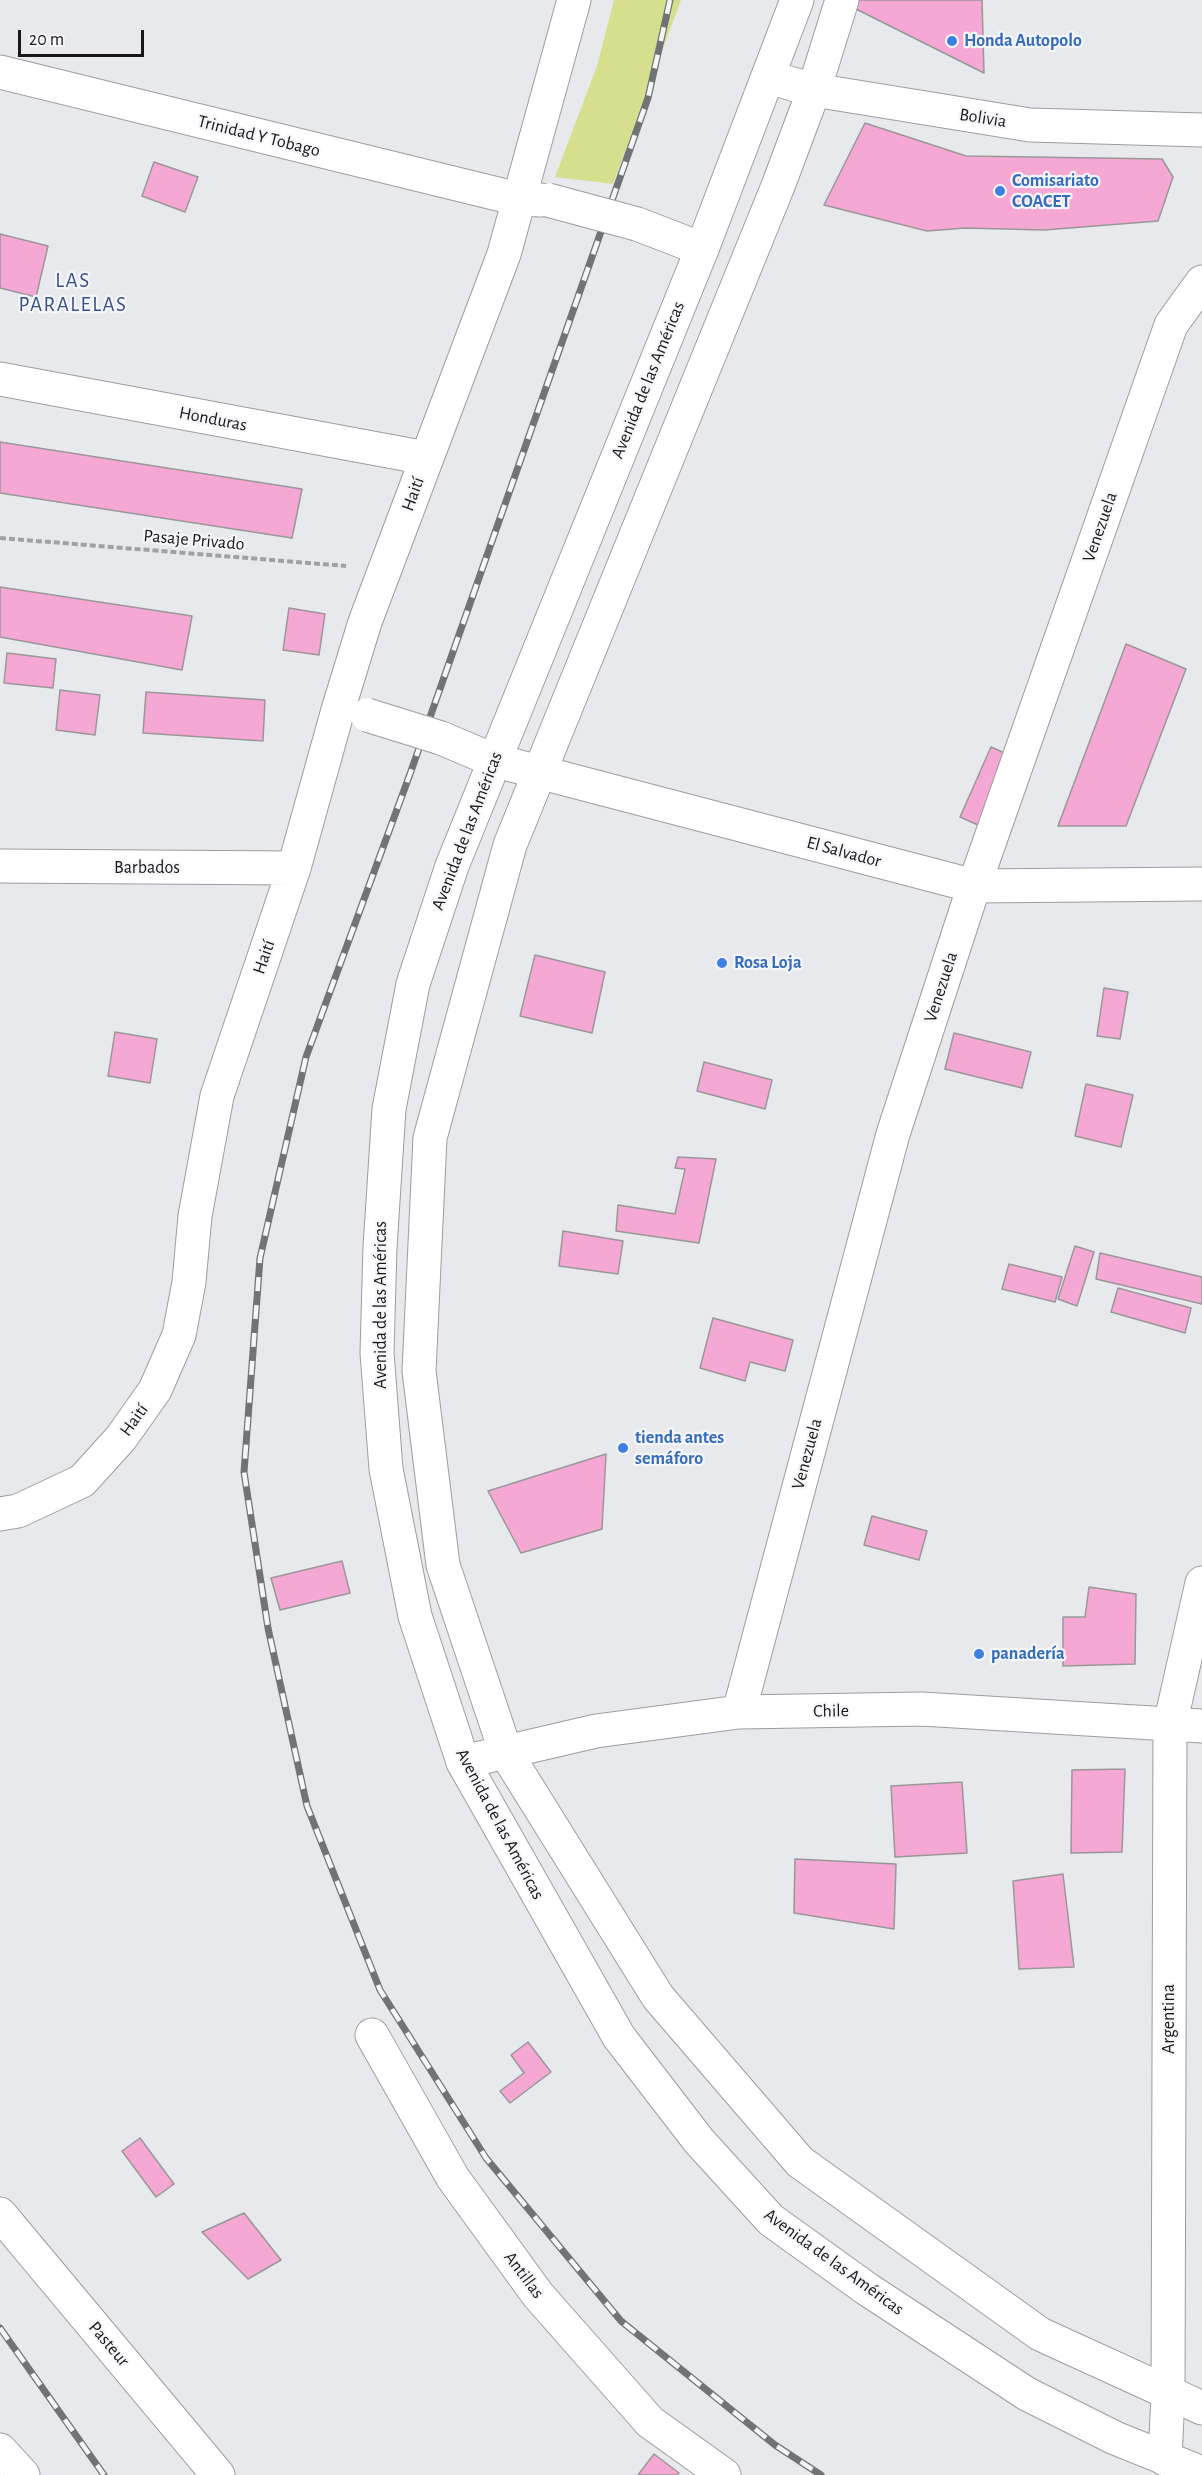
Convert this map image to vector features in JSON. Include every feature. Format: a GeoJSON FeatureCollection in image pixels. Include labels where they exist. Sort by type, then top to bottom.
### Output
{"type":"FeatureCollection","features":[{"type":"Feature","properties":{"kind":"street"},"geometry":{"type":"LineString","coordinates":[[533,200],[574,0]]}},
{"type":"Feature","properties":{"kind":"street","name":"Avenida de las Américas"},"geometry":{"type":"LineString","coordinates":[[797,0],[702,249],[452,866],[413,984],[389,1109],[380,1247],[377,1353],[386,1469],[415,1616],[463,1762],[619,2037],[699,2141],[771,2220],[867,2289],[1028,2394],[1114,2438],[1202,2473]]}},
{"type":"Feature","properties":{"kind":"street"},"geometry":{"type":"LineString","coordinates":[[842,0],[814,90],[778,186],[510,845],[430,1138],[419,1371],[442,1565],[506,1753],[658,1997],[800,2162],[1040,2334],[1168,2395],[1202,2408]]}},
{"type":"Feature","properties":{"kind":"street","name":"Trinidad Y Tobago"},"geometry":{"type":"LineString","coordinates":[[0,72],[637,224],[702,249]]}},
{"type":"Feature","properties":{"kind":"street","name":"Bolivia"},"geometry":{"type":"LineString","coordinates":[[768,77],[814,90],[1030,125],[1202,130]]}},
{"type":"Feature","properties":{"kind":"street","name":"Haití"},"geometry":{"type":"LineString","coordinates":[[0,1514],[18,1510],[82,1481],[121,1438],[155,1390],[179,1335],[189,1282],[195,1216],[217,1096],[294,868],[353,713],[365,622],[504,254],[533,200]]}},
{"type":"Feature","properties":{"kind":"street","name":"Venezuela"},"geometry":{"type":"LineString","coordinates":[[739,1712],[892,1134],[974,886],[1171,325],[1202,282]]}},
{"type":"Feature","properties":{"kind":"street","name":"Honduras"},"geometry":{"type":"LineString","coordinates":[[0,379],[426,458]]}},
{"type":"Feature","properties":{"kind":"street","name":"El Salvador"},"geometry":{"type":"LineString","coordinates":[[353,713],[441,738],[494,760],[974,886],[1202,884]]}},
{"type":"Feature","properties":{"kind":"street","name":"Barbados"},"geometry":{"type":"LineString","coordinates":[[0,867],[294,868]]}},
{"type":"Feature","properties":{"kind":"street","name":"Argentina"},"geometry":{"type":"LineString","coordinates":[[1165,2459],[1168,2395],[1170,1725],[1202,1583]]}},
{"type":"Feature","properties":{"kind":"street","name":"Chile"},"geometry":{"type":"LineString","coordinates":[[463,1762],[596,1731],[739,1712],[922,1709],[1202,1726]]}},
{"type":"Feature","properties":{"kind":"street","name":"Antillas"},"geometry":{"type":"LineString","coordinates":[[372,2035],[453,2178],[538,2295],[650,2422],[723,2475]]}},
{"type":"Feature","properties":{"kind":"street","name":"Pasteur"},"geometry":{"type":"LineString","coordinates":[[0,2214],[218,2475]]}},
{"type":"Feature","properties":{"kind":"street"},"geometry":{"type":"LineString","coordinates":[[0,2450],[23,2475]]}},
{"type":"Feature","properties":{"kind":"path","name":"Pasaje Privado"},"geometry":{"type":"LineString","coordinates":[[0,538],[386,570]]}},
{"type":"Feature","properties":{"kind":"green space"},"geometry":{"type":"Polygon","coordinates":[[[614,0],[681,0],[613,184],[555,177],[597,66],[614,0]]]}},
{"type":"Feature","properties":{"kind":"building","name":"Honda Autopolo"},"geometry":{"type":"Polygon","coordinates":[[[859,0],[982,0],[984,73],[856,9],[859,0]]]}},
{"type":"Feature","properties":{"kind":"building","name":"Comisariato COACET"},"geometry":{"type":"Polygon","coordinates":[[[865,123],[966,156],[1162,159],[1173,177],[1158,221],[1044,230],[965,228],[927,231],[824,205],[865,123]]]}},
{"type":"Feature","properties":{"kind":"building"},"geometry":{"type":"Polygon","coordinates":[[[154,162],[198,177],[185,212],[142,196],[154,162]]]}},
{"type":"Feature","properties":{"kind":"building"},"geometry":{"type":"Polygon","coordinates":[[[0,234],[48,246],[36,297],[0,288],[0,234]]]}},
{"type":"Feature","properties":{"kind":"building"},"geometry":{"type":"Polygon","coordinates":[[[0,442],[302,489],[292,538],[0,493],[0,442]]]}},
{"type":"Feature","properties":{"kind":"building"},"geometry":{"type":"Polygon","coordinates":[[[0,587],[192,616],[182,670],[0,637],[0,587]]]}},
{"type":"Feature","properties":{"kind":"building"},"geometry":{"type":"Polygon","coordinates":[[[289,608],[325,614],[319,655],[283,650],[289,608]]]}},
{"type":"Feature","properties":{"kind":"building"},"geometry":{"type":"Polygon","coordinates":[[[1126,644],[1186,669],[1126,826],[1058,826],[1126,644]]]}},
{"type":"Feature","properties":{"kind":"building"},"geometry":{"type":"Polygon","coordinates":[[[7,653],[56,659],[53,688],[4,683],[7,653]]]}},
{"type":"Feature","properties":{"kind":"building"},"geometry":{"type":"Polygon","coordinates":[[[60,690],[100,695],[95,735],[56,730],[60,690]]]}},
{"type":"Feature","properties":{"kind":"building"},"geometry":{"type":"Polygon","coordinates":[[[146,692],[265,700],[263,741],[143,733],[146,692]]]}},
{"type":"Feature","properties":{"kind":"building"},"geometry":{"type":"Polygon","coordinates":[[[991,747],[1009,755],[978,825],[960,817],[991,747]]]}},
{"type":"Feature","properties":{"kind":"building"},"geometry":{"type":"Polygon","coordinates":[[[535,955],[605,972],[592,1033],[520,1016],[535,955]]]}},
{"type":"Feature","properties":{"kind":"building"},"geometry":{"type":"Polygon","coordinates":[[[1104,988],[1128,992],[1120,1039],[1097,1036],[1104,988]]]}},
{"type":"Feature","properties":{"kind":"building"},"geometry":{"type":"Polygon","coordinates":[[[115,1032],[157,1039],[150,1083],[108,1076],[115,1032]]]}},
{"type":"Feature","properties":{"kind":"building"},"geometry":{"type":"Polygon","coordinates":[[[954,1033],[1031,1052],[1022,1088],[945,1069],[954,1033]]]}},
{"type":"Feature","properties":{"kind":"building"},"geometry":{"type":"Polygon","coordinates":[[[704,1062],[772,1080],[765,1109],[697,1091],[704,1062]]]}},
{"type":"Feature","properties":{"kind":"building"},"geometry":{"type":"Polygon","coordinates":[[[1086,1084],[1133,1095],[1121,1147],[1075,1136],[1086,1084]]]}},
{"type":"Feature","properties":{"kind":"building"},"geometry":{"type":"Polygon","coordinates":[[[678,1157],[716,1159],[699,1243],[616,1231],[618,1205],[675,1214],[685,1169],[675,1168],[678,1157]]]}},
{"type":"Feature","properties":{"kind":"building"},"geometry":{"type":"Polygon","coordinates":[[[563,1231],[623,1241],[618,1274],[559,1266],[563,1231]]]}},
{"type":"Feature","properties":{"kind":"building"},"geometry":{"type":"Polygon","coordinates":[[[1075,1246],[1094,1252],[1077,1306],[1058,1299],[1075,1246]]]}},
{"type":"Feature","properties":{"kind":"building"},"geometry":{"type":"Polygon","coordinates":[[[1100,1253],[1202,1277],[1202,1304],[1096,1279],[1100,1253]]]}},
{"type":"Feature","properties":{"kind":"building"},"geometry":{"type":"Polygon","coordinates":[[[1009,1264],[1062,1277],[1055,1302],[1002,1289],[1009,1264]]]}},
{"type":"Feature","properties":{"kind":"building"},"geometry":{"type":"Polygon","coordinates":[[[1118,1288],[1191,1308],[1185,1333],[1111,1312],[1118,1288]]]}},
{"type":"Feature","properties":{"kind":"building"},"geometry":{"type":"Polygon","coordinates":[[[713,1318],[793,1340],[785,1371],[750,1362],[745,1381],[700,1368],[713,1318]]]}},
{"type":"Feature","properties":{"kind":"building"},"geometry":{"type":"Polygon","coordinates":[[[606,1454],[602,1529],[521,1553],[488,1491],[606,1454]]]}},
{"type":"Feature","properties":{"kind":"building"},"geometry":{"type":"Polygon","coordinates":[[[872,1516],[927,1531],[919,1560],[864,1545],[872,1516]]]}},
{"type":"Feature","properties":{"kind":"building"},"geometry":{"type":"Polygon","coordinates":[[[342,1561],[350,1593],[280,1610],[271,1578],[342,1561]]]}},
{"type":"Feature","properties":{"kind":"building"},"geometry":{"type":"Polygon","coordinates":[[[1089,1587],[1136,1594],[1135,1664],[1063,1666],[1063,1617],[1085,1617],[1089,1587]]]}},
{"type":"Feature","properties":{"kind":"building"},"geometry":{"type":"Polygon","coordinates":[[[1125,1769],[1122,1852],[1071,1853],[1072,1770],[1125,1769]]]}},
{"type":"Feature","properties":{"kind":"building"},"geometry":{"type":"Polygon","coordinates":[[[962,1782],[967,1853],[895,1857],[891,1786],[962,1782]]]}},
{"type":"Feature","properties":{"kind":"building"},"geometry":{"type":"Polygon","coordinates":[[[795,1859],[896,1864],[894,1929],[794,1913],[795,1859]]]}},
{"type":"Feature","properties":{"kind":"building"},"geometry":{"type":"Polygon","coordinates":[[[1063,1874],[1074,1967],[1019,1969],[1013,1881],[1063,1874]]]}},
{"type":"Feature","properties":{"kind":"building"},"geometry":{"type":"Polygon","coordinates":[[[528,2042],[551,2072],[510,2103],[500,2091],[524,2073],[511,2055],[528,2042]]]}},
{"type":"Feature","properties":{"kind":"building"},"geometry":{"type":"Polygon","coordinates":[[[140,2138],[174,2184],[156,2197],[122,2151],[140,2138]]]}},
{"type":"Feature","properties":{"kind":"building"},"geometry":{"type":"Polygon","coordinates":[[[244,2213],[281,2260],[248,2279],[202,2232],[244,2213]]]}},
{"type":"Feature","properties":{"kind":"building"},"geometry":{"type":"Polygon","coordinates":[[[654,2454],[679,2473],[677,2475],[638,2475],[654,2454]]]}},
{"type":"Feature","properties":{"kind":"railway"},"geometry":{"type":"LineString","coordinates":[[670,0],[648,98],[410,774],[306,1057],[260,1258],[244,1472],[268,1628],[307,1806],[380,1990],[486,2158],[621,2321],[775,2445],[821,2475]]}},
{"type":"Feature","properties":{"kind":"railway"},"geometry":{"type":"LineString","coordinates":[[0,2328],[104,2475]]}},
{"type":"Feature","properties":{"kind":"place","name":"Honda Autopolo"},"geometry":{"type":"Point","coordinates":[952,41]}},
{"type":"Feature","properties":{"kind":"place","name":"Comisariato COACET"},"geometry":{"type":"Point","coordinates":[1000,191]}},
{"type":"Feature","properties":{"kind":"place","name":"Rosa Loja"},"geometry":{"type":"Point","coordinates":[722,963]}},
{"type":"Feature","properties":{"kind":"place","name":"tienda antes semáforo"},"geometry":{"type":"Point","coordinates":[623,1448]}},
{"type":"Feature","properties":{"kind":"place","name":"panadería"},"geometry":{"type":"Point","coordinates":[979,1654]}},
{"type":"Feature","properties":{"kind":"district","name":"LAS PARALELAS"},"geometry":{"type":"Point","coordinates":[73,293]}}]}
